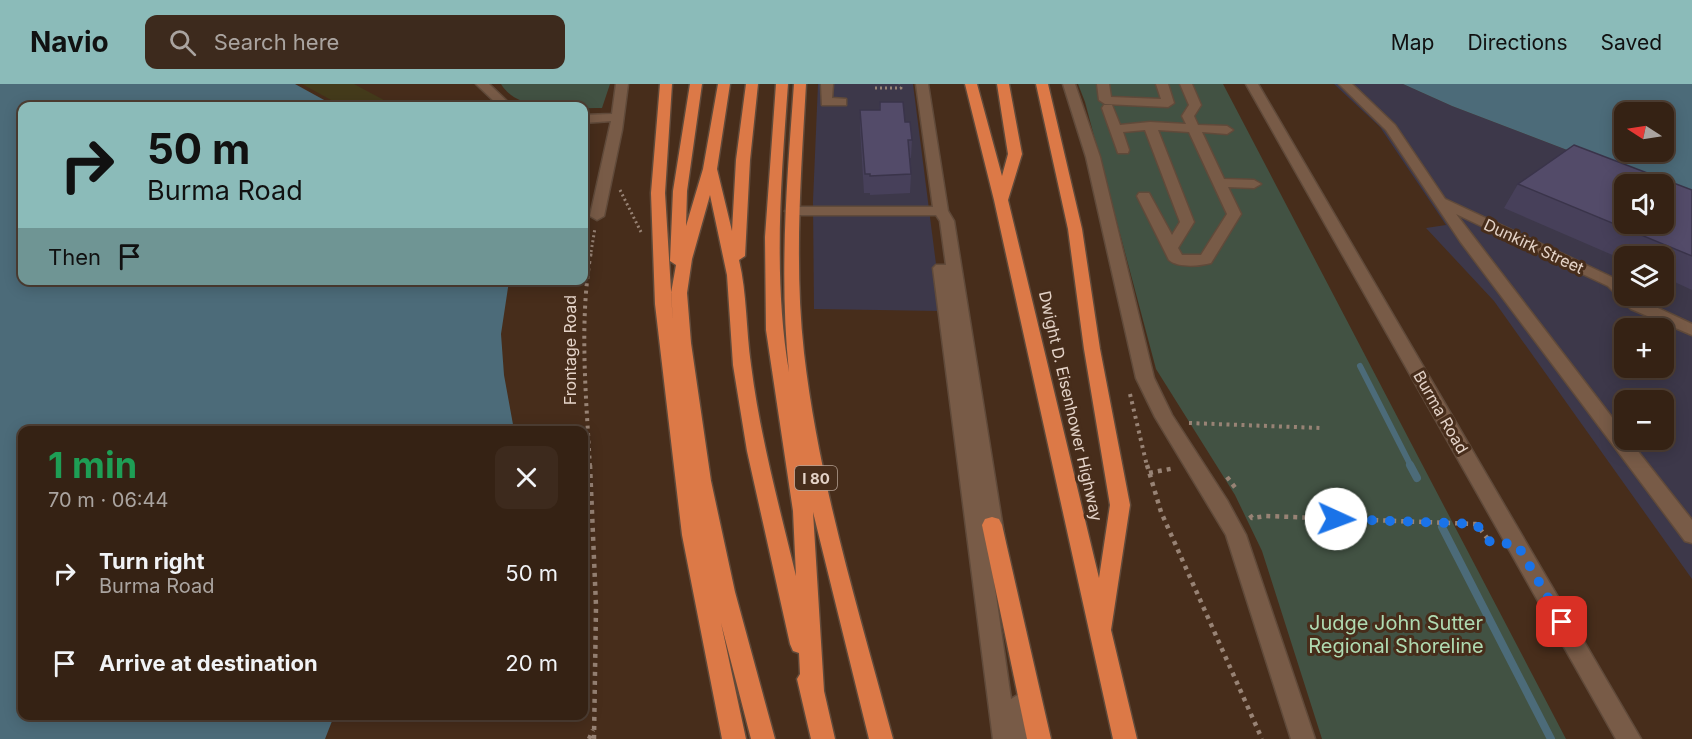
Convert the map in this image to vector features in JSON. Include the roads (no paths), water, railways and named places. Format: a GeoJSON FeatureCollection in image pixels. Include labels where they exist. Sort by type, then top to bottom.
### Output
{"type":"FeatureCollection","features":[{"type":"Feature","properties":{"kind":"highway"},"geometry":{"type":"LineString","coordinates":[[666,84],[659,183],[659,244],[663,304],[684,480],[709,622],[734,739]]}},
{"type":"Feature","properties":{"kind":"highway"},"geometry":{"type":"LineString","coordinates":[[679,293],[680,191],[696,84]]}},
{"type":"Feature","properties":{"kind":"highway","name":"I 80"},"geometry":{"type":"LineString","coordinates":[[724,84],[712,160],[684,259],[679,293],[687,384],[703,491],[724,592],[763,739]]}},
{"type":"Feature","properties":{"kind":"highway","name":"I 80"},"geometry":{"type":"LineString","coordinates":[[736,289],[743,160],[752,84]]}},
{"type":"Feature","properties":{"kind":"highway","name":"I 80"},"geometry":{"type":"LineString","coordinates":[[782,84],[773,206],[772,302],[774,330],[803,511],[812,691]]}},
{"type":"Feature","properties":{"kind":"highway","name":"I 80"},"geometry":{"type":"LineString","coordinates":[[800,84],[790,274],[800,389],[819,491],[881,739]]}},
{"type":"Feature","properties":{"kind":"highway","name":"Dwight D. Eisenhower Highway"},"geometry":{"type":"LineString","coordinates":[[971,84],[1001,201],[1125,739]]}},
{"type":"Feature","properties":{"kind":"highway"},"geometry":{"type":"LineString","coordinates":[[1001,201],[1015,154],[1004,84]]}},
{"type":"Feature","properties":{"kind":"highway"},"geometry":{"type":"LineString","coordinates":[[1042,84],[1075,229],[1092,349],[1120,505],[1101,637]]}},
{"type":"Feature","properties":{"kind":"highway","name":"I 80"},"geometry":{"type":"LineString","coordinates":[[712,160],[713,182],[733,261],[742,365],[756,451],[823,739]]}},
{"type":"Feature","properties":{"kind":"highway"},"geometry":{"type":"LineString","coordinates":[[992,525],[1039,739]]}},
{"type":"Feature","properties":{"kind":"street"},"geometry":{"type":"LineString","coordinates":[[482,84],[502,102]]}},
{"type":"Feature","properties":{"kind":"street"},"geometry":{"type":"LineString","coordinates":[[597,216],[618,117],[622,84]]}},
{"type":"Feature","properties":{"kind":"street"},"geometry":{"type":"LineString","coordinates":[[827,84],[826,102],[842,102]]}},
{"type":"Feature","properties":{"kind":"street"},"geometry":{"type":"LineString","coordinates":[[922,84],[941,211],[947,221],[992,525],[1027,739]]}},
{"type":"Feature","properties":{"kind":"street"},"geometry":{"type":"LineString","coordinates":[[1069,84],[1093,157],[1142,369],[1160,410],[1220,505],[1236,535],[1303,739]]}},
{"type":"Feature","properties":{"kind":"street"},"geometry":{"type":"LineString","coordinates":[[1103,84],[1105,100],[1168,103],[1162,84]]}},
{"type":"Feature","properties":{"kind":"street"},"geometry":{"type":"LineString","coordinates":[[1144,196],[1178,260],[1206,260],[1234,214],[1192,128],[1188,116],[1195,105],[1186,84]]}},
{"type":"Feature","properties":{"kind":"street","name":"Burma Road"},"geometry":{"type":"LineString","coordinates":[[1252,84],[1629,739]]}},
{"type":"Feature","properties":{"kind":"street"},"geometry":{"type":"LineString","coordinates":[[1344,84],[1392,128],[1464,238],[1692,535]]}},
{"type":"Feature","properties":{"kind":"street"},"geometry":{"type":"LineString","coordinates":[[1108,108],[1123,150]]}},
{"type":"Feature","properties":{"kind":"street"},"geometry":{"type":"LineString","coordinates":[[588,119],[618,117]]}},
{"type":"Feature","properties":{"kind":"street"},"geometry":{"type":"LineString","coordinates":[[1150,126],[1187,222],[1171,248]]}},
{"type":"Feature","properties":{"kind":"street"},"geometry":{"type":"LineString","coordinates":[[1116,129],[1150,126],[1227,130]]}},
{"type":"Feature","properties":{"kind":"street"},"geometry":{"type":"LineString","coordinates":[[1218,183],[1254,184]]}},
{"type":"Feature","properties":{"kind":"street","name":"Dunkirk Street"},"geometry":{"type":"LineString","coordinates":[[1441,201],[1614,284]]}},
{"type":"Feature","properties":{"kind":"street"},"geometry":{"type":"LineString","coordinates":[[792,211],[941,211]]}},
{"type":"Feature","properties":{"kind":"street"},"geometry":{"type":"LineString","coordinates":[[941,211],[935,221],[1005,739]]}},
{"type":"Feature","properties":{"kind":"street","name":"Dunkirk Street"},"geometry":{"type":"LineString","coordinates":[[1639,306],[1692,330]]}},
{"type":"Feature","properties":{"kind":"water"},"geometry":{"type":"Polygon","coordinates":[[[0,84],[295,84],[328,102],[18,102],[18,285],[508,285],[501,334],[504,375],[513,426],[18,426],[18,720],[332,720],[325,739],[0,739],[0,84]]]}},
{"type":"Feature","properties":{"kind":"water"},"geometry":{"type":"Polygon","coordinates":[[[1403,84],[1692,84],[1692,198],[1674,189],[1674,174],[1630,174],[1452,106],[1403,84]]]}},
{"type":"Feature","properties":{"kind":"waterway"},"geometry":{"type":"LineString","coordinates":[[1360,366],[1411,466]]}},
{"type":"Feature","properties":{"kind":"waterway"},"geometry":{"type":"LineString","coordinates":[[1410,465],[1417,478]]}},
{"type":"Feature","properties":{"kind":"waterway"},"geometry":{"type":"LineString","coordinates":[[1442,527],[1551,739]]}},
{"type":"Feature","properties":{"kind":"park label","name":"Judge John Sutter Regional Shoreline"},"geometry":{"type":"Point","coordinates":[1396,634]}}]}
